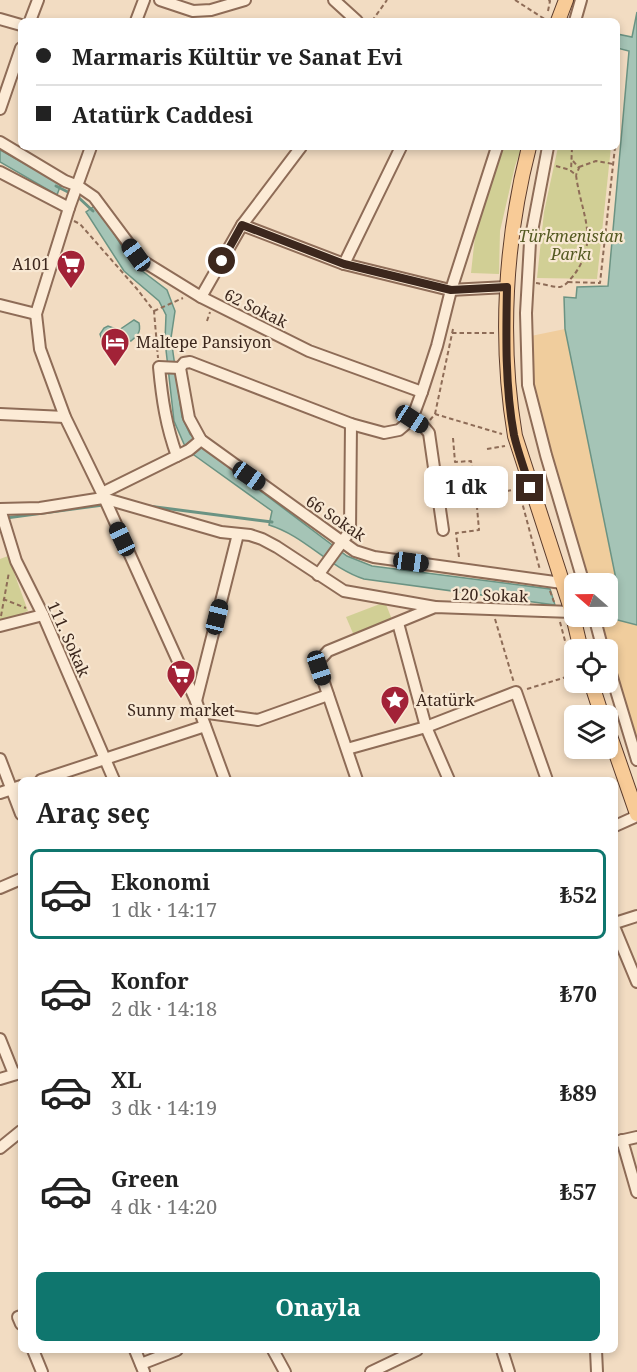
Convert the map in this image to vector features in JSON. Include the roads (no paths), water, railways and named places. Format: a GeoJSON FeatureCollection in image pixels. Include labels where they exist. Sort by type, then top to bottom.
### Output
{"type":"FeatureCollection","features":[{"type":"Feature","properties":{"kind":"main road"},"geometry":{"type":"LineString","coordinates":[[554,18],[555,0]]}},
{"type":"Feature","properties":{"kind":"main road"},"geometry":{"type":"LineString","coordinates":[[555,18],[566,0]]}},
{"type":"Feature","properties":{"kind":"main road"},"geometry":{"type":"LineString","coordinates":[[528,150],[522,176],[507,287],[511,441],[553,585],[564,601]]}},
{"type":"Feature","properties":{"kind":"main road"},"geometry":{"type":"LineString","coordinates":[[618,759],[637,815]]}},
{"type":"Feature","properties":{"kind":"street"},"geometry":{"type":"LineString","coordinates":[[31,18],[38,0]]}},
{"type":"Feature","properties":{"kind":"street"},"geometry":{"type":"LineString","coordinates":[[137,18],[144,0]]}},
{"type":"Feature","properties":{"kind":"street"},"geometry":{"type":"LineString","coordinates":[[160,0],[193,11],[211,10],[245,0]]}},
{"type":"Feature","properties":{"kind":"street"},"geometry":{"type":"LineString","coordinates":[[334,0],[354,18]]}},
{"type":"Feature","properties":{"kind":"street"},"geometry":{"type":"LineString","coordinates":[[576,18],[581,0]]}},
{"type":"Feature","properties":{"kind":"street"},"geometry":{"type":"LineString","coordinates":[[0,19],[18,24]]}},
{"type":"Feature","properties":{"kind":"street"},"geometry":{"type":"LineString","coordinates":[[0,109],[18,57]]}},
{"type":"Feature","properties":{"kind":"street","name":"62 Sokak"},"geometry":{"type":"LineString","coordinates":[[0,142],[94,197],[141,260],[201,297],[309,351],[422,392]]}},
{"type":"Feature","properties":{"kind":"street"},"geometry":{"type":"LineString","coordinates":[[91,150],[69,209],[36,314],[40,349],[65,417],[196,700],[224,777]]}},
{"type":"Feature","properties":{"kind":"street"},"geometry":{"type":"LineString","coordinates":[[201,297],[242,225],[299,150]]}},
{"type":"Feature","properties":{"kind":"street"},"geometry":{"type":"LineString","coordinates":[[344,264],[400,150]]}},
{"type":"Feature","properties":{"kind":"street"},"geometry":{"type":"LineString","coordinates":[[177,456],[168,434],[164,414],[175,366],[374,431],[392,433],[412,419],[437,346],[451,290],[496,150]]}},
{"type":"Feature","properties":{"kind":"street"},"geometry":{"type":"LineString","coordinates":[[547,150],[530,242],[526,313],[528,385],[581,573]]}},
{"type":"Feature","properties":{"kind":"street"},"geometry":{"type":"LineString","coordinates":[[0,172],[69,209]]}},
{"type":"Feature","properties":{"kind":"street"},"geometry":{"type":"LineString","coordinates":[[242,225],[344,264],[451,290],[507,287]]}},
{"type":"Feature","properties":{"kind":"street"},"geometry":{"type":"LineString","coordinates":[[0,305],[36,314]]}},
{"type":"Feature","properties":{"kind":"street","name":"66 Sokak"},"geometry":{"type":"LineString","coordinates":[[175,366],[196,444],[341,545],[374,557],[553,585]]}},
{"type":"Feature","properties":{"kind":"street"},"geometry":{"type":"LineString","coordinates":[[0,414],[65,417]]}},
{"type":"Feature","properties":{"kind":"street"},"geometry":{"type":"LineString","coordinates":[[412,419],[429,433],[443,530]]}},
{"type":"Feature","properties":{"kind":"street"},"geometry":{"type":"LineString","coordinates":[[318,575],[350,531],[351,424]]}},
{"type":"Feature","properties":{"kind":"street"},"geometry":{"type":"LineString","coordinates":[[1,512],[40,508],[102,496],[196,444]]}},
{"type":"Feature","properties":{"kind":"street"},"geometry":{"type":"LineString","coordinates":[[102,496],[221,532],[250,535],[278,547],[344,591],[435,608]]}},
{"type":"Feature","properties":{"kind":"street","name":"111. Sokak"},"geometry":{"type":"LineString","coordinates":[[1,512],[16,561],[43,615],[113,777]]}},
{"type":"Feature","properties":{"kind":"street"},"geometry":{"type":"LineString","coordinates":[[196,700],[238,534]]}},
{"type":"Feature","properties":{"kind":"street","name":"120 Sokak"},"geometry":{"type":"LineString","coordinates":[[328,695],[319,661],[328,651],[435,608],[492,611],[556,608],[564,610]]}},
{"type":"Feature","properties":{"kind":"street"},"geometry":{"type":"LineString","coordinates":[[0,626],[43,615]]}},
{"type":"Feature","properties":{"kind":"street"},"geometry":{"type":"LineString","coordinates":[[398,623],[426,727],[448,777]]}},
{"type":"Feature","properties":{"kind":"street"},"geometry":{"type":"LineString","coordinates":[[347,749],[426,727],[516,692],[546,777]]}},
{"type":"Feature","properties":{"kind":"street"},"geometry":{"type":"LineString","coordinates":[[617,693],[637,760]]}},
{"type":"Feature","properties":{"kind":"street"},"geometry":{"type":"LineString","coordinates":[[201,712],[258,720],[328,695],[356,777]]}},
{"type":"Feature","properties":{"kind":"street"},"geometry":{"type":"LineString","coordinates":[[51,777],[205,726]]}},
{"type":"Feature","properties":{"kind":"street"},"geometry":{"type":"LineString","coordinates":[[0,759],[18,807]]}},
{"type":"Feature","properties":{"kind":"street"},"geometry":{"type":"LineString","coordinates":[[618,824],[637,815]]}},
{"type":"Feature","properties":{"kind":"street"},"geometry":{"type":"LineString","coordinates":[[0,888],[18,884]]}},
{"type":"Feature","properties":{"kind":"street"},"geometry":{"type":"LineString","coordinates":[[618,922],[637,916]]}},
{"type":"Feature","properties":{"kind":"street"},"geometry":{"type":"LineString","coordinates":[[618,935],[637,981]]}},
{"type":"Feature","properties":{"kind":"street"},"geometry":{"type":"LineString","coordinates":[[0,1040],[18,1073],[0,1079]]}},
{"type":"Feature","properties":{"kind":"street"},"geometry":{"type":"LineString","coordinates":[[0,1148],[18,1133]]}},
{"type":"Feature","properties":{"kind":"street"},"geometry":{"type":"LineString","coordinates":[[637,1137],[619,1141],[637,1192]]}},
{"type":"Feature","properties":{"kind":"street"},"geometry":{"type":"LineString","coordinates":[[34,1353],[42,1372]]}},
{"type":"Feature","properties":{"kind":"street"},"geometry":{"type":"LineString","coordinates":[[136,1353],[142,1368],[171,1353]]}},
{"type":"Feature","properties":{"kind":"street"},"geometry":{"type":"LineString","coordinates":[[275,1353],[285,1372]]}},
{"type":"Feature","properties":{"kind":"street"},"geometry":{"type":"LineString","coordinates":[[396,1360],[402,1353]]}},
{"type":"Feature","properties":{"kind":"street"},"geometry":{"type":"LineString","coordinates":[[371,1372],[411,1353]]}},
{"type":"Feature","properties":{"kind":"street"},"geometry":{"type":"LineString","coordinates":[[503,1353],[509,1372]]}},
{"type":"Feature","properties":{"kind":"street"},"geometry":{"type":"LineString","coordinates":[[596,1353],[597,1372]]}},
{"type":"Feature","properties":{"kind":"waterway"},"geometry":{"type":"LineString","coordinates":[[56,186],[78,197],[93,211]]}},
{"type":"Feature","properties":{"kind":"waterway"},"geometry":{"type":"LineString","coordinates":[[6,518],[103,505]]}},
{"type":"Feature","properties":{"kind":"waterway"},"geometry":{"type":"LineString","coordinates":[[148,506],[272,522]]}},
{"type":"Feature","properties":{"kind":"place","name":"A101"},"geometry":{"type":"Point","coordinates":[71,290]}},
{"type":"Feature","properties":{"kind":"place","name":"Maltepe Pansiyon"},"geometry":{"type":"Point","coordinates":[115,368]}},
{"type":"Feature","properties":{"kind":"place","name":"Sunny market"},"geometry":{"type":"Point","coordinates":[181,700]}},
{"type":"Feature","properties":{"kind":"place","name":"Atatürk"},"geometry":{"type":"Point","coordinates":[395,726]}},
{"type":"Feature","properties":{"kind":"park label","name":"Türkmenistan Parkı"},"geometry":{"type":"Point","coordinates":[571,245]}}]}
